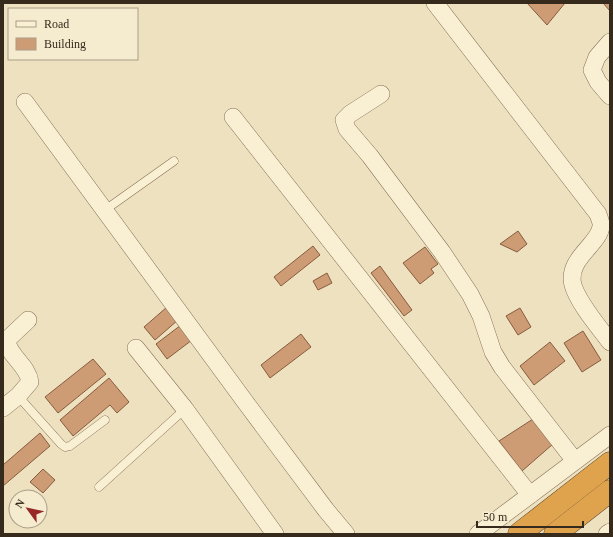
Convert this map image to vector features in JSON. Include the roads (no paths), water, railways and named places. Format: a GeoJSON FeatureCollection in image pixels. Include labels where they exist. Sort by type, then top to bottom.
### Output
{"type":"FeatureCollection","features":[{"type":"Feature","properties":{"kind":"highway"},"geometry":{"type":"LineString","coordinates":[[519,534],[610,463]]}},
{"type":"Feature","properties":{"kind":"highway"},"geometry":{"type":"LineString","coordinates":[[554,534],[610,491]]}},
{"type":"Feature","properties":{"kind":"street"},"geometry":{"type":"LineString","coordinates":[[435,3],[598,214],[601,226],[597,236],[584,252],[573,271],[573,285],[580,300],[610,342]]}},
{"type":"Feature","properties":{"kind":"street"},"geometry":{"type":"LineString","coordinates":[[610,42],[597,57],[592,70],[598,82],[610,96]]}},
{"type":"Feature","properties":{"kind":"street"},"geometry":{"type":"LineString","coordinates":[[381,94],[350,114],[344,120],[347,129],[370,156],[442,252],[470,294],[481,316],[493,352],[502,367],[575,461]]}},
{"type":"Feature","properties":{"kind":"street"},"geometry":{"type":"LineString","coordinates":[[25,102],[255,415],[326,510],[346,534]]}},
{"type":"Feature","properties":{"kind":"street"},"geometry":{"type":"LineString","coordinates":[[233,117],[530,496]]}},
{"type":"Feature","properties":{"kind":"street"},"geometry":{"type":"LineString","coordinates":[[3,408],[18,396],[30,382],[29,377],[10,350],[7,342],[10,337],[28,320]]}},
{"type":"Feature","properties":{"kind":"street"},"geometry":{"type":"LineString","coordinates":[[136,348],[185,409],[275,534]]}},
{"type":"Feature","properties":{"kind":"street"},"geometry":{"type":"LineString","coordinates":[[478,534],[610,434]]}},
{"type":"Feature","properties":{"kind":"lane"},"geometry":{"type":"LineString","coordinates":[[105,210],[174,161]]}},
{"type":"Feature","properties":{"kind":"lane"},"geometry":{"type":"LineString","coordinates":[[18,396],[61,444],[66,447],[70,446],[105,420]]}},
{"type":"Feature","properties":{"kind":"lane"},"geometry":{"type":"LineString","coordinates":[[99,487],[185,409]]}}]}
